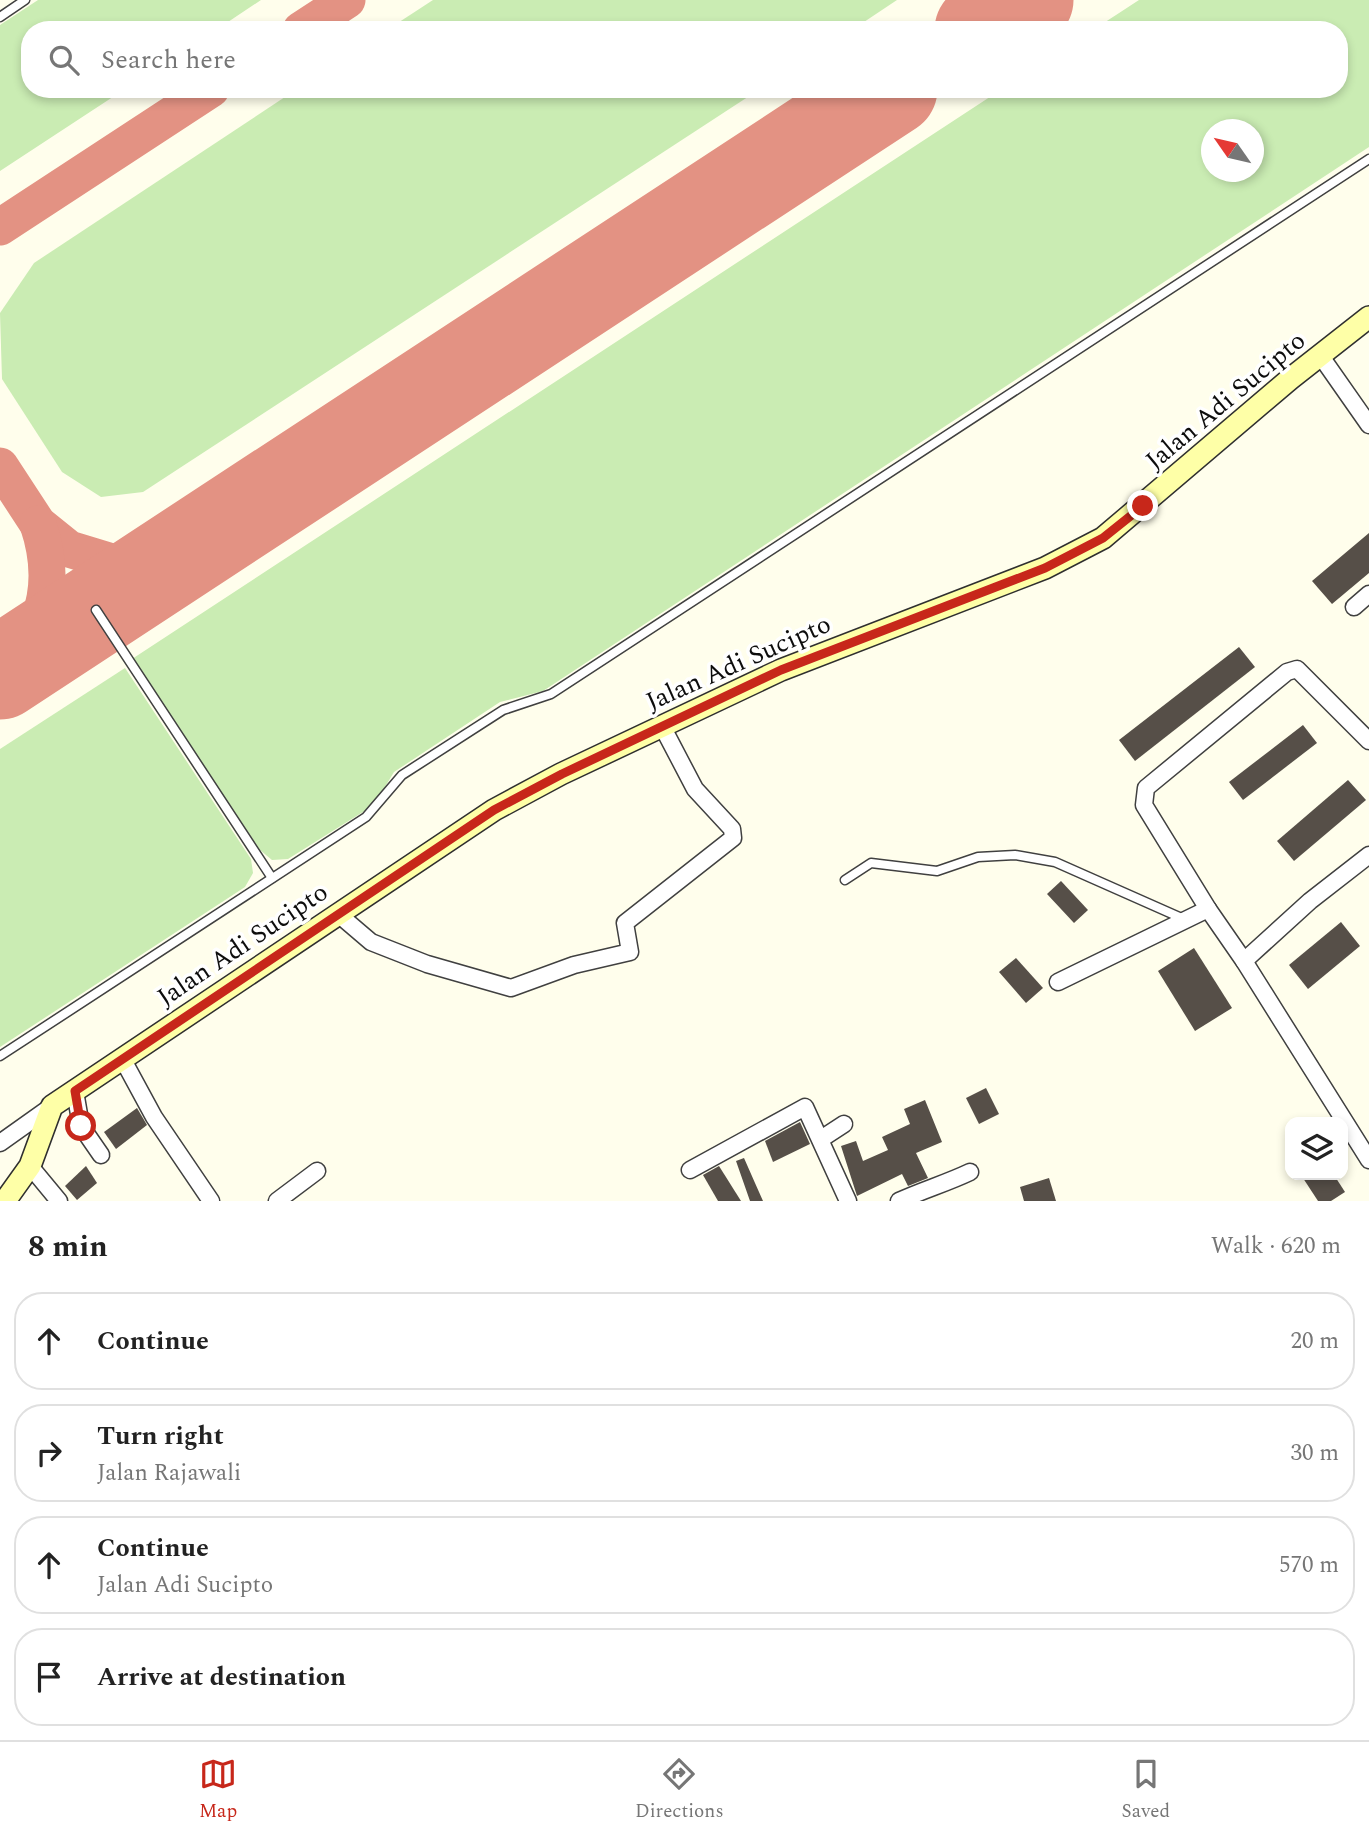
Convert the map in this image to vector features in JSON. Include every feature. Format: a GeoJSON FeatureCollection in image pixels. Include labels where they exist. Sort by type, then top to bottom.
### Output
{"type":"FeatureCollection","features":[{"type":"Feature","properties":{"kind":"street","name":"Jalan Adi Sucipto"},"geometry":{"type":"LineString","coordinates":[[52,1107],[494,810],[781,670],[1045,568],[1103,538],[1369,317]]}},
{"type":"Feature","properties":{"kind":"street"},"geometry":{"type":"LineString","coordinates":[[1320,355],[1369,425]]}},
{"type":"Feature","properties":{"kind":"street"},"geometry":{"type":"LineString","coordinates":[[1354,607],[1369,594]]}},
{"type":"Feature","properties":{"kind":"street"},"geometry":{"type":"LineString","coordinates":[[1369,743],[1297,669],[1287,673],[1146,788],[1144,805],[1369,1160]]}},
{"type":"Feature","properties":{"kind":"street"},"geometry":{"type":"LineString","coordinates":[[337,913],[371,942],[427,964],[511,988],[574,965],[630,952],[625,923],[733,838],[732,829],[695,789],[662,726]]}},
{"type":"Feature","properties":{"kind":"street"},"geometry":{"type":"LineString","coordinates":[[1244,961],[1310,901],[1369,855]]}},
{"type":"Feature","properties":{"kind":"street"},"geometry":{"type":"LineString","coordinates":[[1058,982],[1208,909]]}},
{"type":"Feature","properties":{"kind":"street"},"geometry":{"type":"LineString","coordinates":[[122,1058],[154,1117],[211,1201]]}},
{"type":"Feature","properties":{"kind":"street"},"geometry":{"type":"LineString","coordinates":[[75,1091],[81,1126],[101,1155]]}},
{"type":"Feature","properties":{"kind":"street"},"geometry":{"type":"LineString","coordinates":[[0,1143],[52,1107]]}},
{"type":"Feature","properties":{"kind":"street"},"geometry":{"type":"LineString","coordinates":[[5,1201],[30,1166],[52,1107]]}},
{"type":"Feature","properties":{"kind":"street"},"geometry":{"type":"LineString","coordinates":[[690,1170],[801,1107],[809,1110],[848,1201]]}},
{"type":"Feature","properties":{"kind":"street"},"geometry":{"type":"LineString","coordinates":[[821,1139],[844,1124]]}},
{"type":"Feature","properties":{"kind":"street"},"geometry":{"type":"LineString","coordinates":[[30,1166],[59,1201]]}},
{"type":"Feature","properties":{"kind":"street"},"geometry":{"type":"LineString","coordinates":[[277,1201],[317,1171]]}},
{"type":"Feature","properties":{"kind":"street"},"geometry":{"type":"LineString","coordinates":[[899,1201],[931,1187],[947,1184],[970,1172]]}},
{"type":"Feature","properties":{"kind":"lane"},"geometry":{"type":"LineString","coordinates":[[0,17],[25,0]]}},
{"type":"Feature","properties":{"kind":"lane"},"geometry":{"type":"LineString","coordinates":[[0,1056],[373,811],[402,775],[503,710],[551,694],[1369,159]]}},
{"type":"Feature","properties":{"kind":"lane"},"geometry":{"type":"LineString","coordinates":[[96,610],[272,878]]}},
{"type":"Feature","properties":{"kind":"lane"},"geometry":{"type":"LineString","coordinates":[[845,880],[871,863],[937,871],[978,857],[1015,855],[1055,862],[1186,920]]}},
{"type":"Feature","properties":{"kind":"green space"},"geometry":{"type":"Polygon","coordinates":[[[38,0],[261,0],[230,21],[21,21],[21,98],[111,98],[0,171],[0,25],[38,0]]]}},
{"type":"Feature","properties":{"kind":"green space"},"geometry":{"type":"Polygon","coordinates":[[[433,0],[897,0],[866,21],[401,21],[433,0]]]}},
{"type":"Feature","properties":{"kind":"green space"},"geometry":{"type":"Polygon","coordinates":[[[1139,0],[1369,0],[1369,147],[543,691],[500,702],[394,772],[374,805],[288,859],[272,860],[260,850],[132,659],[988,98],[1348,98],[1348,21],[1107,21],[1139,0]]]}},
{"type":"Feature","properties":{"kind":"green space"},"geometry":{"type":"Polygon","coordinates":[[[283,98],[746,98],[143,492],[101,497],[62,472],[2,379],[0,313],[34,263],[283,98]]]}},
{"type":"Feature","properties":{"kind":"green space"},"geometry":{"type":"Polygon","coordinates":[[[125,668],[251,859],[253,873],[245,887],[0,1047],[0,749],[125,668]]]}},
{"type":"Feature","properties":{"kind":"building"},"geometry":{"type":"Polygon","coordinates":[[[1369,533],[1369,573],[1332,604],[1312,581],[1369,533]]]}},
{"type":"Feature","properties":{"kind":"building"},"geometry":{"type":"Polygon","coordinates":[[[1239,647],[1255,667],[1135,761],[1119,740],[1239,647]]]}},
{"type":"Feature","properties":{"kind":"building"},"geometry":{"type":"Polygon","coordinates":[[[1303,725],[1317,743],[1243,800],[1229,782],[1303,725]]]}},
{"type":"Feature","properties":{"kind":"building"},"geometry":{"type":"Polygon","coordinates":[[[1348,780],[1366,800],[1294,861],[1277,841],[1348,780]]]}},
{"type":"Feature","properties":{"kind":"building"},"geometry":{"type":"Polygon","coordinates":[[[1061,881],[1088,910],[1074,923],[1047,894],[1061,881]]]}},
{"type":"Feature","properties":{"kind":"building"},"geometry":{"type":"Polygon","coordinates":[[[1341,922],[1360,946],[1308,989],[1289,965],[1341,922]]]}},
{"type":"Feature","properties":{"kind":"building"},"geometry":{"type":"Polygon","coordinates":[[[1194,948],[1232,1008],[1195,1031],[1158,971],[1194,948]]]}},
{"type":"Feature","properties":{"kind":"building"},"geometry":{"type":"Polygon","coordinates":[[[1016,958],[1043,988],[1026,1003],[999,972],[1016,958]]]}},
{"type":"Feature","properties":{"kind":"building"},"geometry":{"type":"Polygon","coordinates":[[[986,1088],[999,1114],[979,1124],[966,1098],[986,1088]]]}},
{"type":"Feature","properties":{"kind":"building"},"geometry":{"type":"Polygon","coordinates":[[[925,1100],[942,1142],[916,1153],[928,1178],[908,1186],[902,1174],[857,1196],[841,1146],[856,1141],[863,1161],[888,1150],[882,1137],[910,1124],[904,1109],[925,1100]]]}},
{"type":"Feature","properties":{"kind":"building"},"geometry":{"type":"Polygon","coordinates":[[[137,1108],[147,1125],[116,1149],[104,1132],[137,1108]]]}},
{"type":"Feature","properties":{"kind":"building"},"geometry":{"type":"Polygon","coordinates":[[[800,1122],[810,1144],[773,1162],[765,1141],[800,1122]]]}},
{"type":"Feature","properties":{"kind":"building"},"geometry":{"type":"Polygon","coordinates":[[[744,1158],[763,1201],[750,1201],[736,1161],[744,1158]]]}},
{"type":"Feature","properties":{"kind":"building"},"geometry":{"type":"Polygon","coordinates":[[[86,1166],[97,1183],[77,1200],[65,1186],[86,1166]]]}},
{"type":"Feature","properties":{"kind":"building"},"geometry":{"type":"Polygon","coordinates":[[[719,1166],[741,1201],[718,1201],[703,1175],[719,1166]]]}},
{"type":"Feature","properties":{"kind":"building"},"geometry":{"type":"Polygon","coordinates":[[[1049,1178],[1056,1201],[1024,1201],[1020,1187],[1049,1178]]]}},
{"type":"Feature","properties":{"kind":"building"},"geometry":{"type":"Polygon","coordinates":[[[1304,1180],[1337,1180],[1345,1192],[1331,1201],[1318,1201],[1304,1180]]]}},
{"type":"Feature","properties":{"kind":"taxiway"},"geometry":{"type":"LineString","coordinates":[[315,21],[347,0]]}},
{"type":"Feature","properties":{"kind":"taxiway"},"geometry":{"type":"LineString","coordinates":[[0,227],[197,98]]}},
{"type":"Feature","properties":{"kind":"taxiway"},"geometry":{"type":"LineString","coordinates":[[0,466],[38,524],[69,549],[115,563],[145,564],[186,551]]}},
{"type":"Feature","properties":{"kind":"taxiway"},"geometry":{"type":"LineString","coordinates":[[13,665],[34,632],[45,598],[46,562],[38,524]]}},
{"type":"Feature","properties":{"kind":"runway"},"geometry":{"type":"LineString","coordinates":[[995,21],[1027,0]]}},
{"type":"Feature","properties":{"kind":"runway"},"geometry":{"type":"LineString","coordinates":[[0,673],[877,98]]}},
{"type":"Feature","properties":{"kind":"route"},"geometry":{"type":"LineString","coordinates":[[81,1126],[75,1091],[376,886],[494,810],[562,774],[781,670],[1045,568],[1103,538],[1143,506]]}}]}
